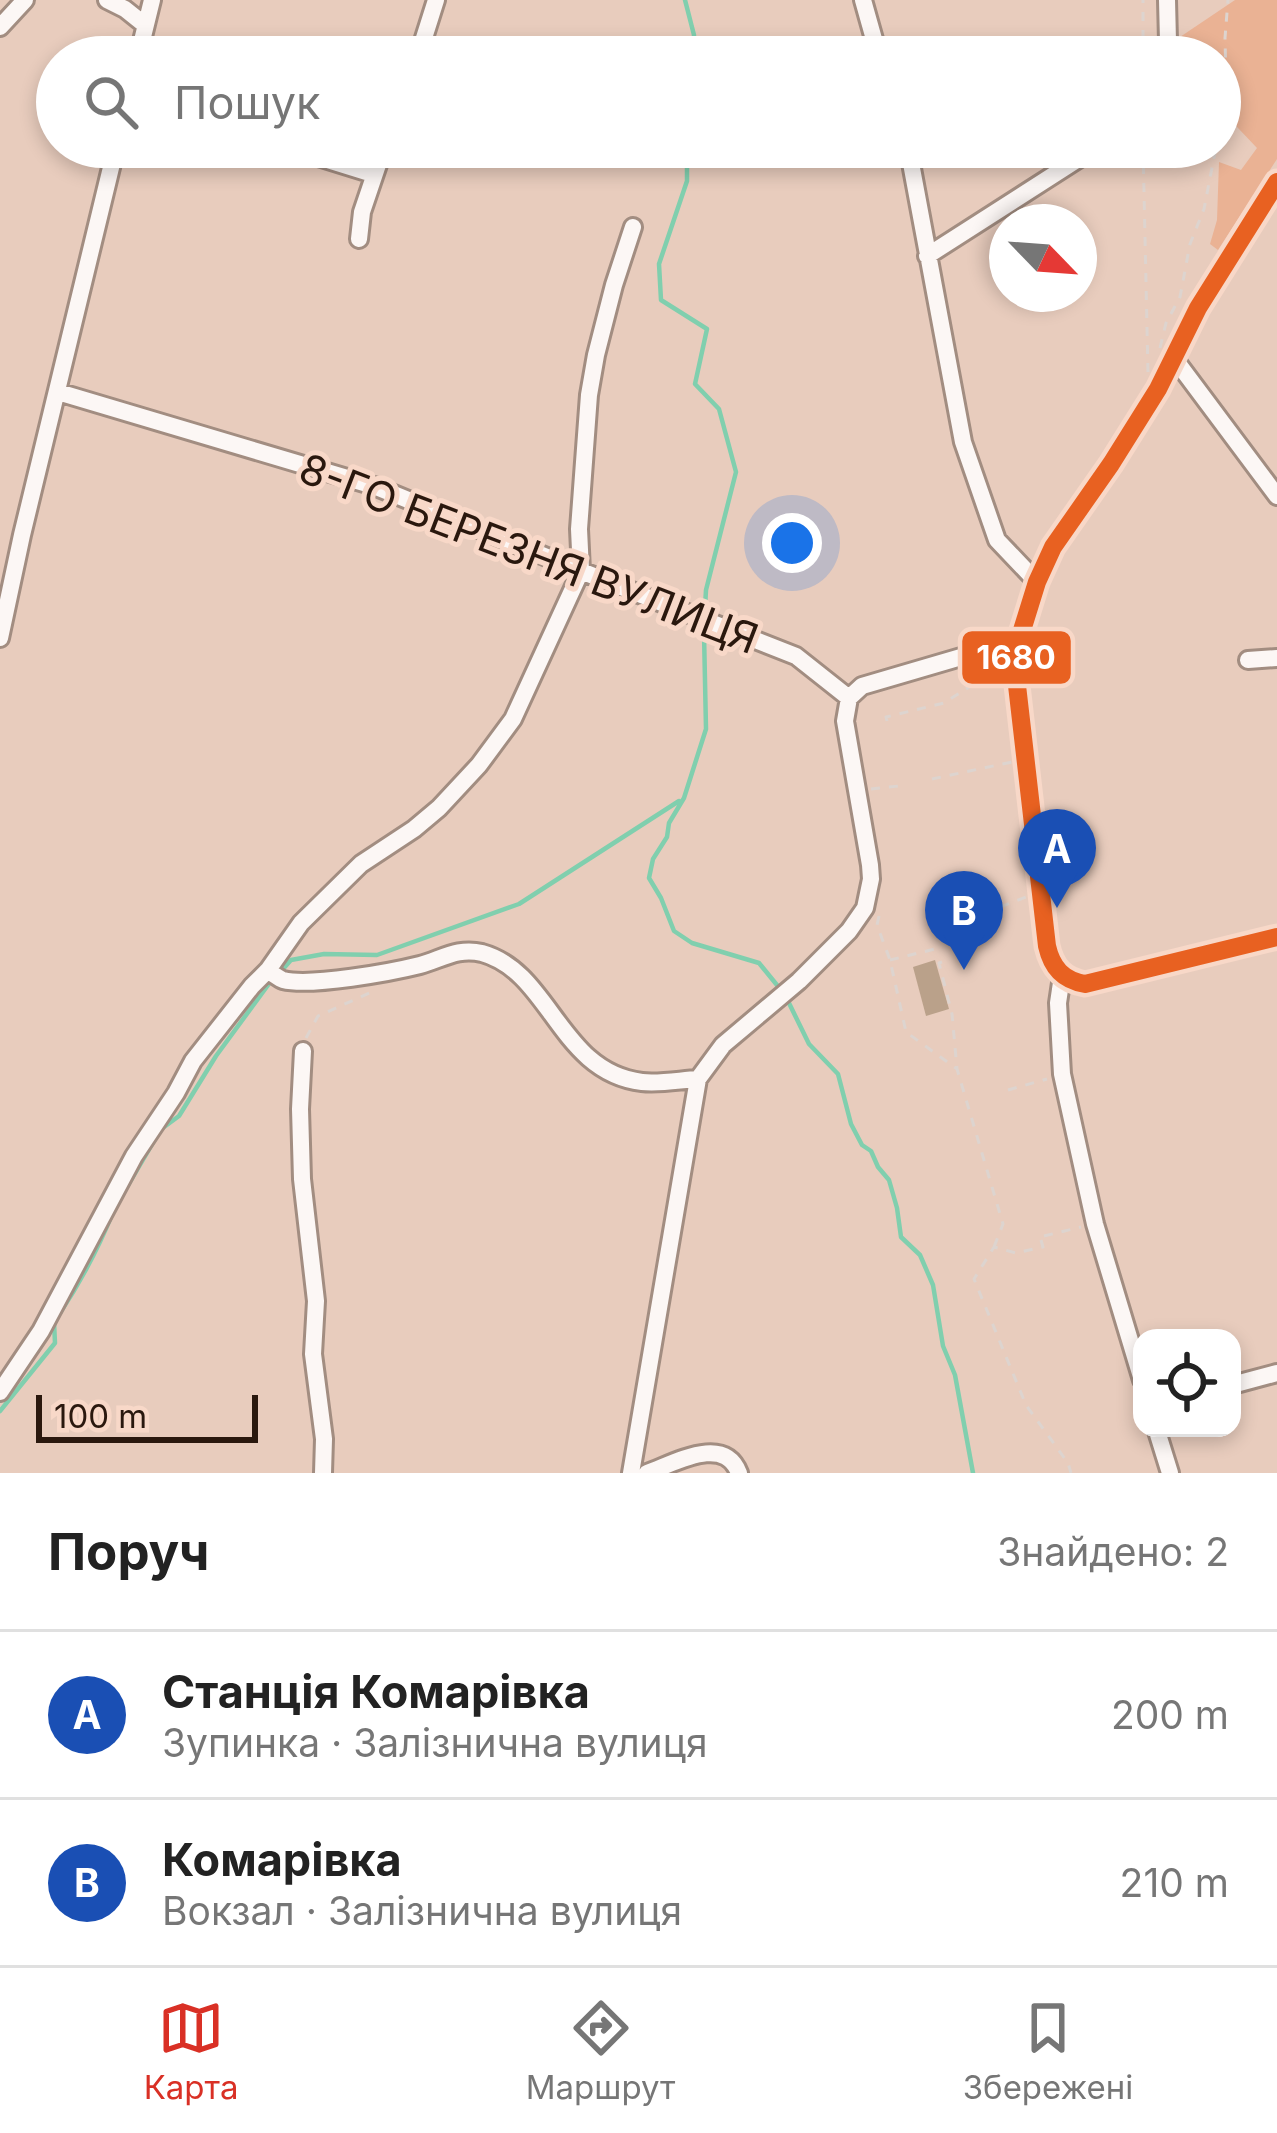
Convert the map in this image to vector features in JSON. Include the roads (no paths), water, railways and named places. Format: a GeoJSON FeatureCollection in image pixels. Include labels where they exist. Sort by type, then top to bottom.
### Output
{"type":"FeatureCollection","features":[{"type":"Feature","properties":{"kind":"street"},"geometry":{"type":"LineString","coordinates":[[0,27],[25,0]]}},
{"type":"Feature","properties":{"kind":"street"},"geometry":{"type":"LineString","coordinates":[[107,0],[145,25]]}},
{"type":"Feature","properties":{"kind":"street"},"geometry":{"type":"LineString","coordinates":[[143,36],[152,0]]}},
{"type":"Feature","properties":{"kind":"street"},"geometry":{"type":"LineString","coordinates":[[425,36],[436,0]]}},
{"type":"Feature","properties":{"kind":"street"},"geometry":{"type":"LineString","coordinates":[[863,0],[873,36]]}},
{"type":"Feature","properties":{"kind":"street"},"geometry":{"type":"LineString","coordinates":[[1167,0],[1168,36]]}},
{"type":"Feature","properties":{"kind":"street"},"geometry":{"type":"LineString","coordinates":[[0,638],[111,168]]}},
{"type":"Feature","properties":{"kind":"street"},"geometry":{"type":"LineString","coordinates":[[354,168],[373,174]]}},
{"type":"Feature","properties":{"kind":"street"},"geometry":{"type":"LineString","coordinates":[[359,239],[375,168]]}},
{"type":"Feature","properties":{"kind":"street"},"geometry":{"type":"LineString","coordinates":[[914,168],[963,442],[997,540],[1037,582]]}},
{"type":"Feature","properties":{"kind":"street"},"geometry":{"type":"LineString","coordinates":[[927,256],[1064,168]]}},
{"type":"Feature","properties":{"kind":"street"},"geometry":{"type":"LineString","coordinates":[[1277,182],[1166,355],[1158,389],[1053,547],[1037,582],[1015,668],[1049,957],[1062,976],[1085,984],[1277,937]]}},
{"type":"Feature","properties":{"kind":"street"},"geometry":{"type":"LineString","coordinates":[[0,1392],[41,1331],[134,1156],[193,1061],[301,923],[361,864],[440,808],[501,738],[546,652],[580,571],[589,394],[633,227]]}},
{"type":"Feature","properties":{"kind":"street"},"geometry":{"type":"LineString","coordinates":[[1166,355],[1277,496]]}},
{"type":"Feature","properties":{"kind":"street","name":"8-ГО БЕРЕЗНЯ ВУЛИЦЯ"},"geometry":{"type":"LineString","coordinates":[[58,392],[374,486],[796,656],[849,698]]}},
{"type":"Feature","properties":{"kind":"street"},"geometry":{"type":"LineString","coordinates":[[631,1473],[698,1078],[722,1045],[799,981],[859,920],[869,894],[869,865],[845,721],[849,698],[862,686],[1019,640]]}},
{"type":"Feature","properties":{"kind":"street"},"geometry":{"type":"LineString","coordinates":[[1248,660],[1277,658]]}},
{"type":"Feature","properties":{"kind":"street"},"geometry":{"type":"LineString","coordinates":[[268,970],[282,980],[355,977],[414,967],[452,952],[482,953],[514,970],[568,1038],[588,1058],[620,1077],[645,1083],[698,1078]]}},
{"type":"Feature","properties":{"kind":"street"},"geometry":{"type":"LineString","coordinates":[[1062,976],[1058,993],[1062,1075],[1095,1224],[1133,1350]]}},
{"type":"Feature","properties":{"kind":"street"},"geometry":{"type":"LineString","coordinates":[[303,1051],[302,1179],[316,1301],[313,1354],[324,1439],[323,1473]]}},
{"type":"Feature","properties":{"kind":"street"},"geometry":{"type":"LineString","coordinates":[[1241,1382],[1277,1372]]}},
{"type":"Feature","properties":{"kind":"street"},"geometry":{"type":"LineString","coordinates":[[1159,1437],[1170,1473]]}},
{"type":"Feature","properties":{"kind":"street"},"geometry":{"type":"LineString","coordinates":[[647,1473],[709,1452],[724,1454],[739,1473]]}},
{"type":"Feature","properties":{"kind":"waterway"},"geometry":{"type":"LineString","coordinates":[[685,0],[694,36]]}},
{"type":"Feature","properties":{"kind":"waterway"},"geometry":{"type":"LineString","coordinates":[[687,168],[687,181],[659,264],[661,300],[707,329],[695,384],[719,409],[736,472],[705,607]]}},
{"type":"Feature","properties":{"kind":"waterway"},"geometry":{"type":"LineString","coordinates":[[704,633],[706,729],[684,798],[653,859],[649,878],[674,931],[692,943],[759,963],[781,990]]}},
{"type":"Feature","properties":{"kind":"waterway"},"geometry":{"type":"LineString","coordinates":[[283,969],[291,960],[324,954],[377,955],[519,904],[679,801]]}},
{"type":"Feature","properties":{"kind":"waterway"},"geometry":{"type":"LineString","coordinates":[[160,1130],[179,1116],[271,981]]}},
{"type":"Feature","properties":{"kind":"waterway"},"geometry":{"type":"LineString","coordinates":[[787,999],[809,1044],[838,1074],[851,1124],[889,1180],[901,1237],[920,1255],[933,1285],[973,1473]]}},
{"type":"Feature","properties":{"kind":"waterway"},"geometry":{"type":"LineString","coordinates":[[121,1197],[155,1139]]}},
{"type":"Feature","properties":{"kind":"waterway"},"geometry":{"type":"LineString","coordinates":[[60,1313],[113,1212]]}},
{"type":"Feature","properties":{"kind":"waterway"},"geometry":{"type":"LineString","coordinates":[[0,1411],[55,1343],[54,1322]]}},
{"type":"Feature","properties":{"kind":"place","name":"Станція Комарівка"},"geometry":{"type":"Point","coordinates":[1057,908]}},
{"type":"Feature","properties":{"kind":"place","name":"Комарівка"},"geometry":{"type":"Point","coordinates":[964,970]}}]}
